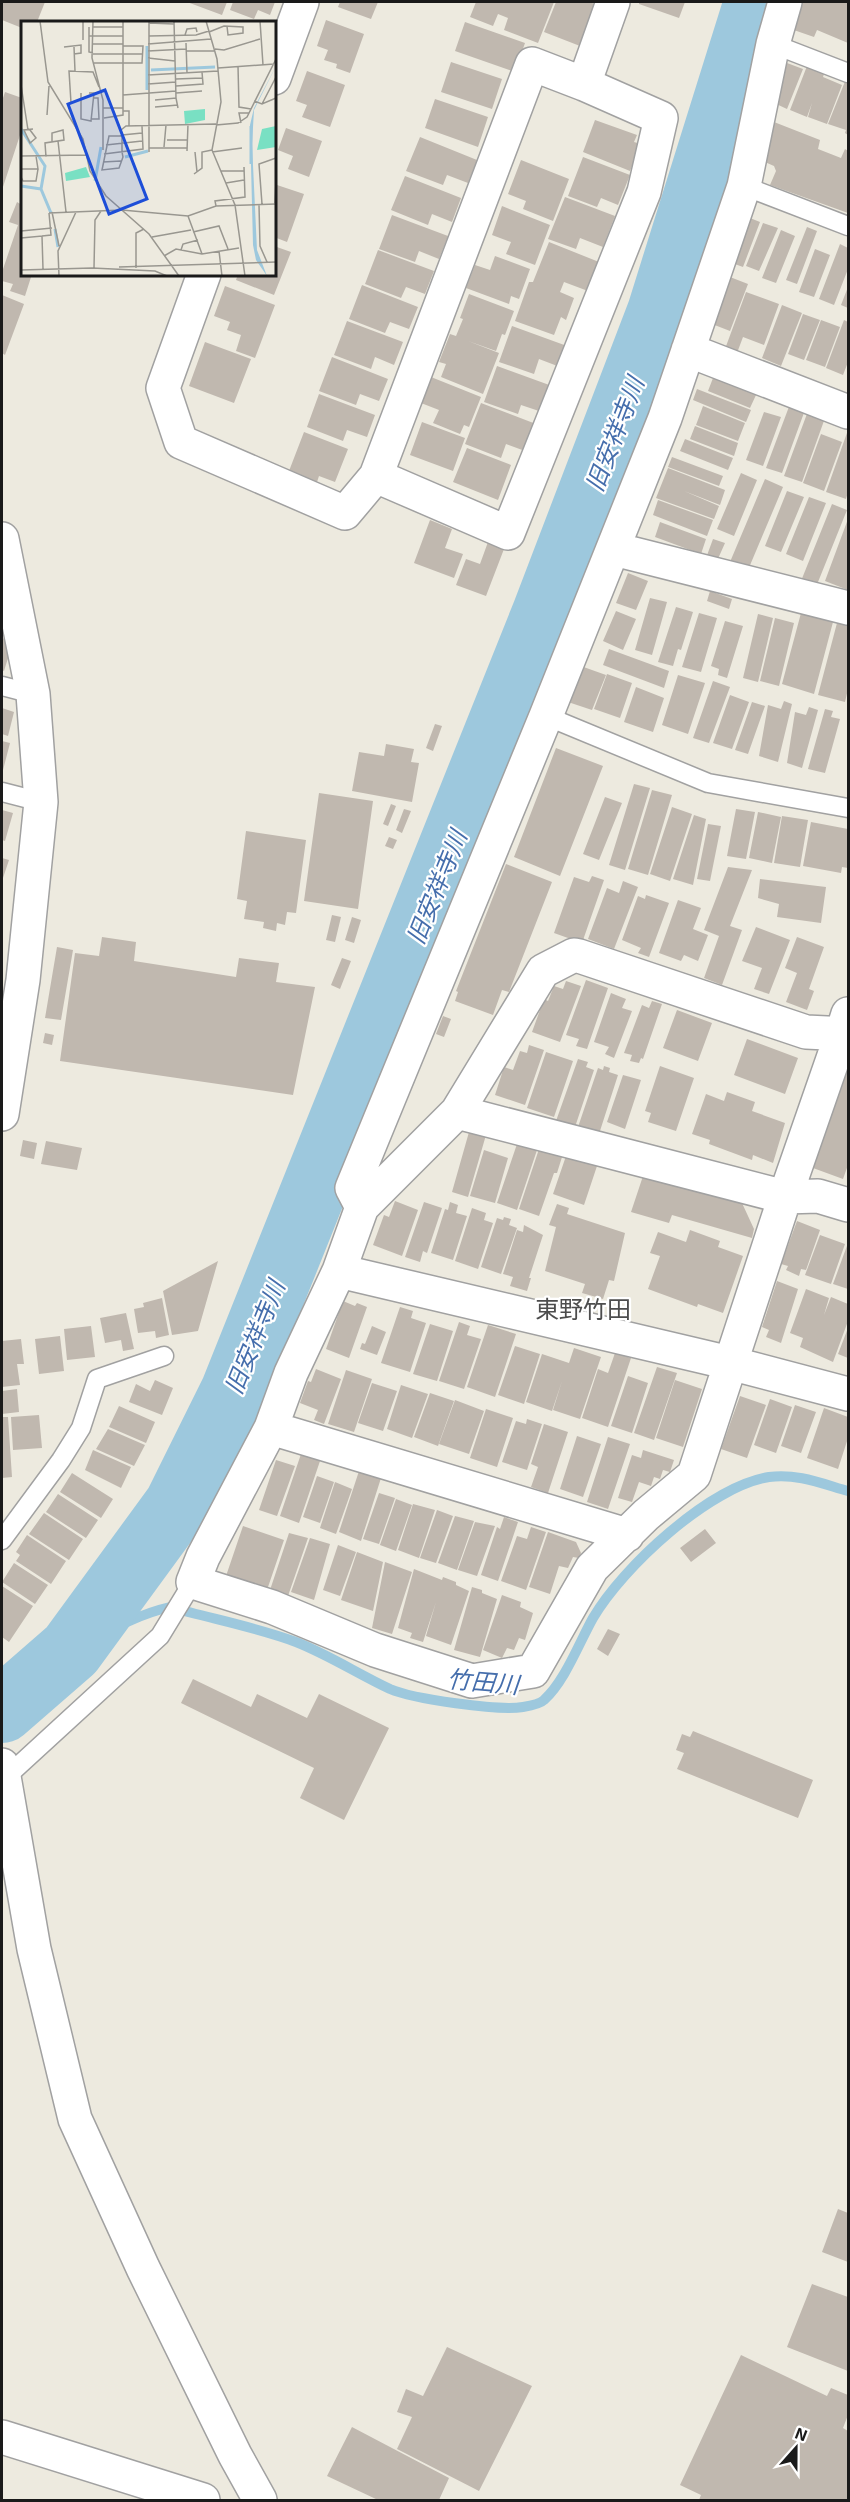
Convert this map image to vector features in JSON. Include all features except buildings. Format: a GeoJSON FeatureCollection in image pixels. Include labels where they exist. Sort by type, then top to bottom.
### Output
{"type":"FeatureCollection","features":[{"type":"Feature","properties":{"kind":"street"},"geometry":{"type":"LineString","coordinates":[[276,73],[302,2]]}},
{"type":"Feature","properties":{"kind":"street"},"geometry":{"type":"LineString","coordinates":[[584,84],[613,2]]}},
{"type":"Feature","properties":{"kind":"street"},"geometry":{"type":"LineString","coordinates":[[362,1207],[352,1188],[614,549],[665,418],[744,186],[773,44],[785,2]]}},
{"type":"Feature","properties":{"kind":"street"},"geometry":{"type":"LineString","coordinates":[[203,276],[163,388],[181,442],[345,513],[376,476],[532,64],[661,118],[644,192],[508,534],[376,476]]}},
{"type":"Feature","properties":{"kind":"street"},"geometry":{"type":"LineString","coordinates":[[688,350],[849,412]]}},
{"type":"Feature","properties":{"kind":"street"},"geometry":{"type":"LineString","coordinates":[[2,539],[33,694],[41,802],[23,980],[2,1114]]}},
{"type":"Feature","properties":{"kind":"street"},"geometry":{"type":"LineString","coordinates":[[614,549],[849,608]]}},
{"type":"Feature","properties":{"kind":"street"},"geometry":{"type":"LineString","coordinates":[[574,956],[806,1032],[846,1027],[785,1197],[694,1476],[646,1515],[592,1568],[532,1671],[472,1681],[375,1650],[272,1607],[189,1589],[203,1557],[271,1428],[291,1373],[339,1271],[362,1207],[457,1112],[543,971],[574,956]]}},
{"type":"Feature","properties":{"kind":"street"},"geometry":{"type":"LineString","coordinates":[[457,1112],[785,1197],[818,1196],[849,1205]]}},
{"type":"Feature","properties":{"kind":"street"},"geometry":{"type":"LineString","coordinates":[[339,1271],[729,1363],[849,1394]]}},
{"type":"Feature","properties":{"kind":"street"},"geometry":{"type":"LineString","coordinates":[[271,1428],[627,1535]]}},
{"type":"Feature","properties":{"kind":"street"},"geometry":{"type":"LineString","coordinates":[[3,1772],[34,1949],[75,2119],[154,2289],[235,2455],[260,2500]]}},
{"type":"Feature","properties":{"kind":"street"},"geometry":{"type":"LineString","coordinates":[[2,2437],[186,2498]]}},
{"type":"Feature","properties":{"kind":"lane"},"geometry":{"type":"LineString","coordinates":[[773,44],[849,73]]}},
{"type":"Feature","properties":{"kind":"lane"},"geometry":{"type":"LineString","coordinates":[[744,186],[849,226]]}},
{"type":"Feature","properties":{"kind":"lane"},"geometry":{"type":"LineString","coordinates":[[2,686],[33,694]]}},
{"type":"Feature","properties":{"kind":"lane"},"geometry":{"type":"LineString","coordinates":[[546,716],[708,783],[849,808]]}},
{"type":"Feature","properties":{"kind":"lane"},"geometry":{"type":"LineString","coordinates":[[2,792],[41,802]]}},
{"type":"Feature","properties":{"kind":"lane"},"geometry":{"type":"LineString","coordinates":[[2,1540],[61,1460],[81,1428],[97,1379],[165,1356]]}},
{"type":"Feature","properties":{"kind":"lane"},"geometry":{"type":"LineString","coordinates":[[3,1772],[160,1636],[189,1589]]}},
{"type":"Feature","properties":{"kind":"water"},"geometry":{"type":"Polygon","coordinates":[[[16,1671],[32,1719],[2,1741],[2,1684],[16,1671]]]}},
{"type":"Feature","properties":{"kind":"waterway","name":"旧安祥寺川"},"geometry":{"type":"LineString","coordinates":[[2,1710],[71,1650],[177,1505],[233,1392],[545,613],[660,312],[757,2]]}},
{"type":"Feature","properties":{"kind":"waterway","name":"竹田川"},"geometry":{"type":"LineString","coordinates":[[71,1650],[132,1620],[170,1607],[250,1627],[296,1642],[401,1693],[476,1706],[511,1708],[528,1706],[542,1701],[559,1683],[593,1618],[625,1576],[670,1532],[720,1496],[745,1484],[779,1476],[819,1482],[848,1491]]}},
{"type":"Feature","properties":{"kind":"district","name":"東野竹田"},"geometry":{"type":"Point","coordinates":[583,1308]}}]}
